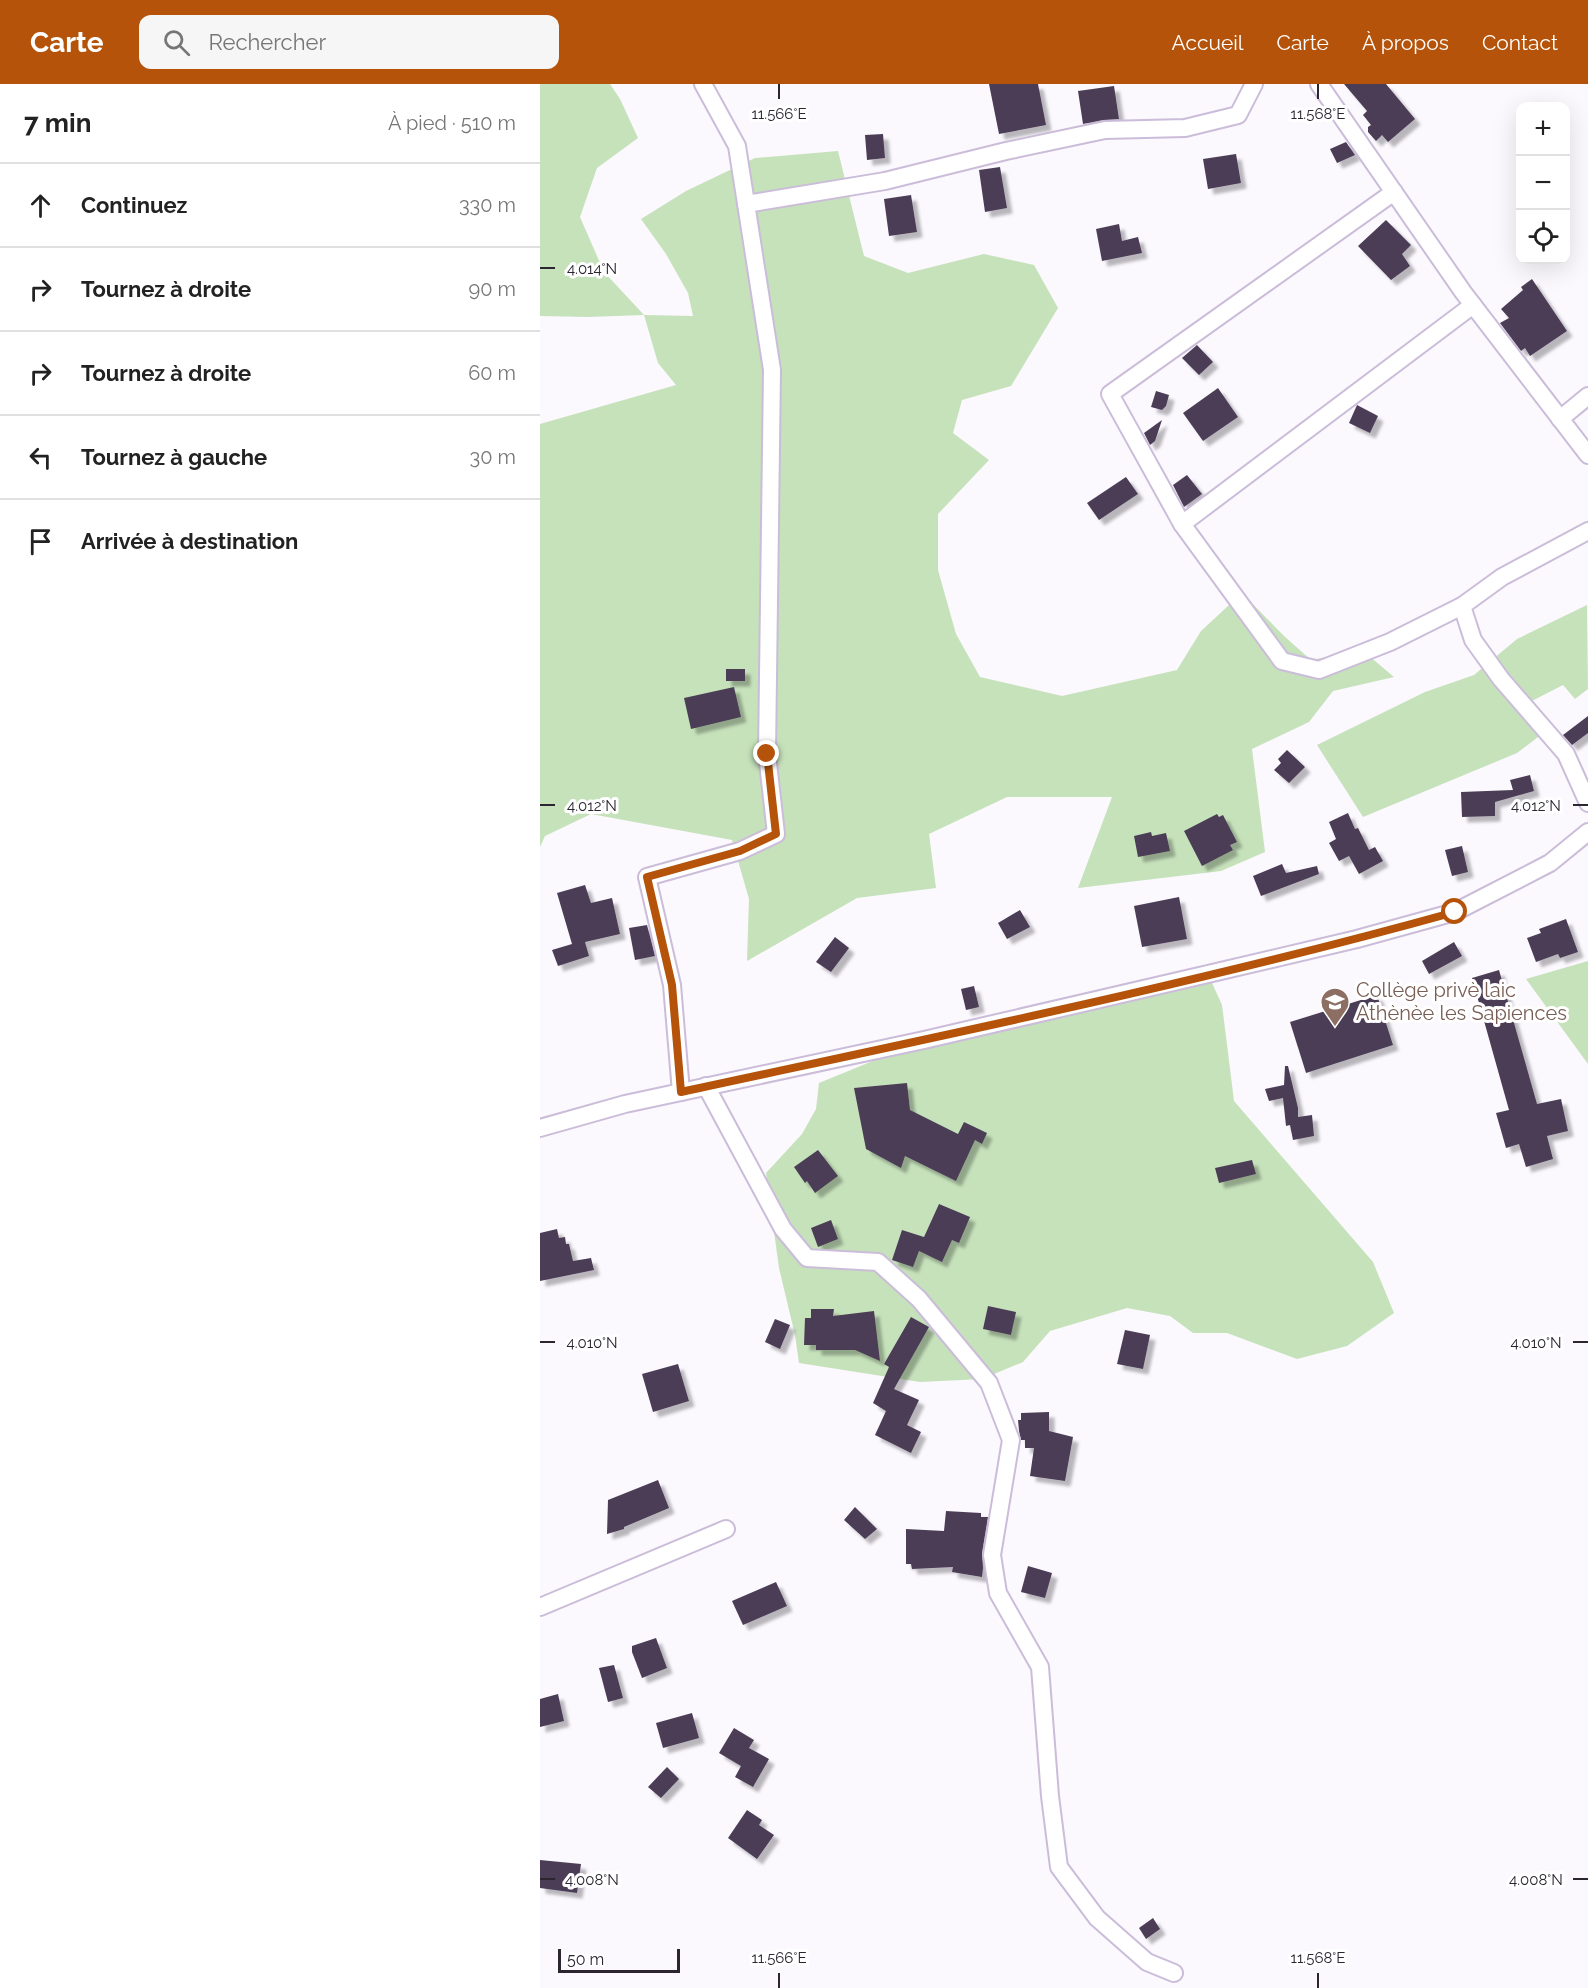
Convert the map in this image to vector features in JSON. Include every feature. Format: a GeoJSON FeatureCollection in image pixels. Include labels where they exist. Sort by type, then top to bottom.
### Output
{"type":"FeatureCollection","features":[{"type":"Feature","properties":{"kind":"street"},"geometry":{"type":"LineString","coordinates":[[681,1092],[672,985],[647,877],[740,851],[776,834],[767,754],[772,370],[737,146],[703,84]]}},
{"type":"Feature","properties":{"kind":"street"},"geometry":{"type":"LineString","coordinates":[[746,204],[885,181],[1104,130],[1185,128],[1238,115],[1254,84]]}},
{"type":"Feature","properties":{"kind":"street"},"geometry":{"type":"LineString","coordinates":[[1319,84],[1473,305],[1588,455]]}},
{"type":"Feature","properties":{"kind":"street"},"geometry":{"type":"LineString","coordinates":[[1394,192],[1110,394],[1182,524],[1282,661],[1319,670],[1389,642],[1462,606],[1502,577],[1588,531]]}},
{"type":"Feature","properties":{"kind":"street"},"geometry":{"type":"LineString","coordinates":[[1182,524],[1473,305]]}},
{"type":"Feature","properties":{"kind":"street"},"geometry":{"type":"LineString","coordinates":[[1560,418],[1588,396]]}},
{"type":"Feature","properties":{"kind":"street"},"geometry":{"type":"LineString","coordinates":[[1462,606],[1473,640],[1501,679],[1566,754],[1588,803]]}},
{"type":"Feature","properties":{"kind":"street"},"geometry":{"type":"LineString","coordinates":[[540,1128],[625,1104],[924,1040],[1271,960],[1455,912],[1550,863],[1588,832]]}},
{"type":"Feature","properties":{"kind":"street"},"geometry":{"type":"LineString","coordinates":[[706,1086],[783,1229],[807,1258],[878,1262],[919,1299],[989,1383],[1011,1440],[992,1555],[998,1593],[1040,1667],[1050,1796],[1059,1867],[1097,1918],[1147,1962],[1174,1973]]}},
{"type":"Feature","properties":{"kind":"street"},"geometry":{"type":"LineString","coordinates":[[540,1607],[726,1529]]}},
{"type":"Feature","properties":{"kind":"green space"},"geometry":{"type":"Polygon","coordinates":[[[540,84],[610,84],[620,99],[638,138],[597,168],[580,217],[604,272],[644,315],[540,316],[540,84]]]}},
{"type":"Feature","properties":{"kind":"green space"},"geometry":{"type":"Polygon","coordinates":[[[838,151],[864,256],[908,273],[984,254],[1034,265],[1058,308],[1011,386],[962,400],[953,433],[989,460],[938,514],[938,570],[956,634],[980,677],[1062,696],[1177,670],[1201,631],[1242,593],[1311,660],[1362,650],[1394,677],[1333,691],[1309,722],[1252,749],[1265,852],[1221,871],[1078,888],[1112,797],[1007,797],[929,834],[936,888],[857,898],[747,961],[749,899],[732,840],[591,814],[545,836],[540,847],[540,424],[676,385],[658,363],[644,315],[693,316],[688,293],[666,254],[641,219],[686,191],[755,158],[838,151]]]}},
{"type":"Feature","properties":{"kind":"green space"},"geometry":{"type":"Polygon","coordinates":[[[1587,605],[1588,689],[1575,699],[1563,685],[1526,704],[1542,734],[1517,753],[1363,817],[1317,745],[1425,692],[1474,675],[1517,639],[1587,605]]]}},
{"type":"Feature","properties":{"kind":"green space"},"geometry":{"type":"Polygon","coordinates":[[[1588,961],[1588,1064],[1526,979],[1588,961]]]}},
{"type":"Feature","properties":{"kind":"green space"},"geometry":{"type":"Polygon","coordinates":[[[1208,974],[1222,1005],[1234,1101],[1373,1262],[1394,1313],[1347,1346],[1297,1359],[1227,1333],[1193,1333],[1170,1316],[1127,1308],[1050,1331],[1023,1362],[982,1379],[920,1382],[799,1363],[795,1335],[779,1268],[766,1173],[802,1134],[816,1109],[819,1083],[924,1040],[1208,974]]]}},
{"type":"Feature","properties":{"kind":"building"},"geometry":{"type":"Polygon","coordinates":[[[989,84],[1038,84],[1046,125],[999,134],[989,84]]]}},
{"type":"Feature","properties":{"kind":"building"},"geometry":{"type":"Polygon","coordinates":[[[1344,84],[1386,84],[1415,119],[1388,142],[1382,135],[1376,141],[1368,132],[1368,127],[1371,125],[1363,115],[1367,111],[1344,84]]]}},
{"type":"Feature","properties":{"kind":"building"},"geometry":{"type":"Polygon","coordinates":[[[1114,86],[1119,119],[1083,124],[1078,91],[1114,86]]]}},
{"type":"Feature","properties":{"kind":"building"},"geometry":{"type":"Polygon","coordinates":[[[883,134],[885,158],[867,160],[865,135],[883,134]]]}},
{"type":"Feature","properties":{"kind":"building"},"geometry":{"type":"Polygon","coordinates":[[[1346,142],[1355,155],[1337,163],[1330,149],[1346,142]]]}},
{"type":"Feature","properties":{"kind":"building"},"geometry":{"type":"Polygon","coordinates":[[[1236,154],[1241,183],[1208,189],[1203,159],[1236,154]]]}},
{"type":"Feature","properties":{"kind":"building"},"geometry":{"type":"Polygon","coordinates":[[[1000,167],[1007,208],[985,212],[979,170],[1000,167]]]}},
{"type":"Feature","properties":{"kind":"building"},"geometry":{"type":"Polygon","coordinates":[[[911,195],[917,232],[889,236],[884,199],[911,195]]]}},
{"type":"Feature","properties":{"kind":"building"},"geometry":{"type":"Polygon","coordinates":[[[1386,220],[1411,245],[1402,254],[1410,266],[1391,280],[1358,246],[1386,220]]]}},
{"type":"Feature","properties":{"kind":"building"},"geometry":{"type":"Polygon","coordinates":[[[1119,224],[1122,241],[1138,237],[1142,253],[1102,261],[1096,229],[1119,224]]]}},
{"type":"Feature","properties":{"kind":"building"},"geometry":{"type":"Polygon","coordinates":[[[1532,279],[1567,331],[1530,356],[1525,348],[1521,351],[1500,323],[1509,318],[1501,309],[1523,290],[1521,287],[1532,279]]]}},
{"type":"Feature","properties":{"kind":"building"},"geometry":{"type":"Polygon","coordinates":[[[1197,345],[1213,362],[1199,375],[1182,358],[1197,345]]]}},
{"type":"Feature","properties":{"kind":"building"},"geometry":{"type":"Polygon","coordinates":[[[1218,388],[1238,417],[1203,441],[1183,413],[1218,388]]]}},
{"type":"Feature","properties":{"kind":"building"},"geometry":{"type":"Polygon","coordinates":[[[1156,391],[1169,395],[1166,406],[1162,410],[1151,407],[1156,391]]]}},
{"type":"Feature","properties":{"kind":"building"},"geometry":{"type":"Polygon","coordinates":[[[1357,405],[1378,416],[1370,433],[1349,423],[1357,405]]]}},
{"type":"Feature","properties":{"kind":"building"},"geometry":{"type":"Polygon","coordinates":[[[1162,420],[1155,441],[1150,445],[1144,433],[1162,420]]]}},
{"type":"Feature","properties":{"kind":"building"},"geometry":{"type":"Polygon","coordinates":[[[1187,475],[1202,494],[1184,507],[1173,485],[1187,475]]]}},
{"type":"Feature","properties":{"kind":"building"},"geometry":{"type":"Polygon","coordinates":[[[1126,477],[1138,494],[1099,520],[1087,503],[1126,477]]]}},
{"type":"Feature","properties":{"kind":"building"},"geometry":{"type":"Polygon","coordinates":[[[726,669],[745,669],[745,681],[726,681],[726,669]]]}},
{"type":"Feature","properties":{"kind":"building"},"geometry":{"type":"Polygon","coordinates":[[[734,687],[741,717],[691,729],[684,698],[734,687]]]}},
{"type":"Feature","properties":{"kind":"building"},"geometry":{"type":"Polygon","coordinates":[[[1588,716],[1588,733],[1572,745],[1563,735],[1588,716]]]}},
{"type":"Feature","properties":{"kind":"building"},"geometry":{"type":"Polygon","coordinates":[[[1287,750],[1305,767],[1289,783],[1274,770],[1281,763],[1278,759],[1287,750]]]}},
{"type":"Feature","properties":{"kind":"building"},"geometry":{"type":"Polygon","coordinates":[[[1530,775],[1534,791],[1495,802],[1495,816],[1462,817],[1461,792],[1513,790],[1510,780],[1530,775]]]}},
{"type":"Feature","properties":{"kind":"building"},"geometry":{"type":"Polygon","coordinates":[[[1348,813],[1355,829],[1358,828],[1369,850],[1375,847],[1383,861],[1359,874],[1349,856],[1339,861],[1329,843],[1336,839],[1329,822],[1348,813]]]}},
{"type":"Feature","properties":{"kind":"building"},"geometry":{"type":"Polygon","coordinates":[[[1217,814],[1219,817],[1223,815],[1237,842],[1230,845],[1233,850],[1202,866],[1184,831],[1217,814]]]}},
{"type":"Feature","properties":{"kind":"building"},"geometry":{"type":"Polygon","coordinates":[[[1151,832],[1152,836],[1166,833],[1170,851],[1138,857],[1134,836],[1151,832]]]}},
{"type":"Feature","properties":{"kind":"building"},"geometry":{"type":"Polygon","coordinates":[[[1462,846],[1468,872],[1452,876],[1445,850],[1462,846]]]}},
{"type":"Feature","properties":{"kind":"building"},"geometry":{"type":"Polygon","coordinates":[[[1282,864],[1286,873],[1317,866],[1319,874],[1261,896],[1253,876],[1282,864]]]}},
{"type":"Feature","properties":{"kind":"building"},"geometry":{"type":"Polygon","coordinates":[[[585,885],[591,903],[612,898],[620,934],[585,942],[589,956],[558,966],[552,950],[572,944],[557,893],[585,885]]]}},
{"type":"Feature","properties":{"kind":"building"},"geometry":{"type":"Polygon","coordinates":[[[1179,897],[1187,939],[1142,947],[1134,906],[1179,897]]]}},
{"type":"Feature","properties":{"kind":"building"},"geometry":{"type":"Polygon","coordinates":[[[1020,910],[1030,927],[1007,939],[998,923],[1020,910]]]}},
{"type":"Feature","properties":{"kind":"building"},"geometry":{"type":"Polygon","coordinates":[[[1566,919],[1578,952],[1560,958],[1558,954],[1536,962],[1527,938],[1541,933],[1539,929],[1566,919]]]}},
{"type":"Feature","properties":{"kind":"building"},"geometry":{"type":"Polygon","coordinates":[[[647,925],[655,956],[635,960],[629,928],[647,925]]]}},
{"type":"Feature","properties":{"kind":"building"},"geometry":{"type":"Polygon","coordinates":[[[835,937],[849,948],[831,972],[816,962],[835,937]]]}},
{"type":"Feature","properties":{"kind":"building"},"geometry":{"type":"Polygon","coordinates":[[[1454,942],[1462,956],[1429,974],[1422,961],[1454,942]]]}},
{"type":"Feature","properties":{"kind":"building"},"geometry":{"type":"Polygon","coordinates":[[[1499,970],[1537,1104],[1561,1099],[1568,1131],[1547,1136],[1553,1159],[1526,1167],[1519,1144],[1506,1148],[1496,1113],[1509,1110],[1472,978],[1499,970]]]}},
{"type":"Feature","properties":{"kind":"building"},"geometry":{"type":"Polygon","coordinates":[[[974,986],[979,1007],[966,1010],[961,989],[974,986]]]}},
{"type":"Feature","properties":{"kind":"building"},"geometry":{"type":"Polygon","coordinates":[[[1377,995],[1393,1045],[1306,1073],[1290,1022],[1377,995]]]}},
{"type":"Feature","properties":{"kind":"building"},"geometry":{"type":"Polygon","coordinates":[[[1285,1066],[1288,1066],[1298,1117],[1312,1115],[1314,1136],[1293,1140],[1290,1125],[1286,1126],[1283,1098],[1269,1101],[1265,1089],[1284,1085],[1285,1066]]]}},
{"type":"Feature","properties":{"kind":"building"},"geometry":{"type":"Polygon","coordinates":[[[907,1083],[910,1110],[958,1134],[964,1122],[987,1133],[982,1144],[975,1140],[956,1181],[905,1156],[901,1168],[866,1149],[854,1088],[907,1083]]]}},
{"type":"Feature","properties":{"kind":"building"},"geometry":{"type":"Polygon","coordinates":[[[818,1150],[838,1176],[815,1193],[794,1167],[818,1150]]]}},
{"type":"Feature","properties":{"kind":"building"},"geometry":{"type":"Polygon","coordinates":[[[1252,1160],[1256,1174],[1219,1183],[1215,1168],[1252,1160]]]}},
{"type":"Feature","properties":{"kind":"building"},"geometry":{"type":"Polygon","coordinates":[[[939,1204],[970,1217],[959,1243],[952,1240],[942,1262],[919,1251],[913,1267],[892,1260],[902,1230],[924,1237],[939,1204]]]}},
{"type":"Feature","properties":{"kind":"building"},"geometry":{"type":"Polygon","coordinates":[[[831,1220],[838,1239],[818,1247],[811,1228],[831,1220]]]}},
{"type":"Feature","properties":{"kind":"building"},"geometry":{"type":"Polygon","coordinates":[[[557,1229],[559,1238],[565,1237],[566,1244],[569,1244],[573,1261],[591,1258],[594,1270],[540,1281],[540,1233],[557,1229]]]}},
{"type":"Feature","properties":{"kind":"building"},"geometry":{"type":"Polygon","coordinates":[[[988,1306],[1016,1312],[1011,1335],[983,1329],[988,1306]]]}},
{"type":"Feature","properties":{"kind":"building"},"geometry":{"type":"Polygon","coordinates":[[[811,1309],[834,1309],[833,1316],[874,1311],[880,1361],[855,1350],[816,1350],[816,1345],[804,1345],[805,1318],[811,1318],[811,1309]]]}},
{"type":"Feature","properties":{"kind":"building"},"geometry":{"type":"Polygon","coordinates":[[[911,1317],[929,1327],[894,1389],[919,1400],[907,1425],[921,1432],[911,1453],[875,1435],[886,1411],[873,1403],[889,1367],[884,1364],[911,1317]]]}},
{"type":"Feature","properties":{"kind":"building"},"geometry":{"type":"Polygon","coordinates":[[[775,1319],[790,1325],[780,1349],[765,1342],[775,1319]]]}},
{"type":"Feature","properties":{"kind":"building"},"geometry":{"type":"Polygon","coordinates":[[[1125,1330],[1150,1335],[1143,1369],[1117,1364],[1125,1330]]]}},
{"type":"Feature","properties":{"kind":"building"},"geometry":{"type":"Polygon","coordinates":[[[678,1364],[689,1401],[653,1412],[642,1374],[678,1364]]]}},
{"type":"Feature","properties":{"kind":"building"},"geometry":{"type":"Polygon","coordinates":[[[1049,1412],[1049,1431],[1073,1437],[1065,1481],[1030,1476],[1034,1448],[1025,1448],[1025,1440],[1021,1440],[1018,1420],[1021,1420],[1021,1413],[1049,1412]]]}},
{"type":"Feature","properties":{"kind":"building"},"geometry":{"type":"Polygon","coordinates":[[[658,1480],[669,1508],[624,1527],[624,1529],[607,1534],[608,1500],[658,1480]]]}},
{"type":"Feature","properties":{"kind":"building"},"geometry":{"type":"Polygon","coordinates":[[[855,1507],[877,1529],[865,1539],[844,1520],[855,1507]]]}},
{"type":"Feature","properties":{"kind":"building"},"geometry":{"type":"Polygon","coordinates":[[[946,1511],[981,1513],[981,1517],[988,1517],[982,1553],[982,1577],[952,1572],[953,1567],[912,1569],[911,1564],[906,1564],[906,1529],[944,1531],[946,1511]]]}},
{"type":"Feature","properties":{"kind":"building"},"geometry":{"type":"Polygon","coordinates":[[[1028,1566],[1052,1573],[1045,1598],[1021,1592],[1028,1566]]]}},
{"type":"Feature","properties":{"kind":"building"},"geometry":{"type":"Polygon","coordinates":[[[776,1582],[787,1606],[743,1625],[732,1601],[776,1582]]]}},
{"type":"Feature","properties":{"kind":"building"},"geometry":{"type":"Polygon","coordinates":[[[656,1638],[667,1668],[642,1678],[632,1646],[656,1638]]]}},
{"type":"Feature","properties":{"kind":"building"},"geometry":{"type":"Polygon","coordinates":[[[614,1665],[623,1698],[608,1702],[599,1668],[614,1665]]]}},
{"type":"Feature","properties":{"kind":"building"},"geometry":{"type":"Polygon","coordinates":[[[558,1694],[564,1721],[540,1727],[540,1699],[558,1694]]]}},
{"type":"Feature","properties":{"kind":"building"},"geometry":{"type":"Polygon","coordinates":[[[692,1713],[699,1738],[663,1748],[656,1723],[692,1713]]]}},
{"type":"Feature","properties":{"kind":"building"},"geometry":{"type":"Polygon","coordinates":[[[734,1728],[754,1740],[749,1748],[769,1759],[753,1787],[735,1777],[741,1766],[719,1753],[734,1728]]]}},
{"type":"Feature","properties":{"kind":"building"},"geometry":{"type":"Polygon","coordinates":[[[667,1767],[679,1779],[661,1798],[648,1787],[667,1767]]]}},
{"type":"Feature","properties":{"kind":"building"},"geometry":{"type":"Polygon","coordinates":[[[747,1810],[762,1820],[759,1825],[774,1835],[757,1859],[728,1838],[747,1810]]]}},
{"type":"Feature","properties":{"kind":"building"},"geometry":{"type":"Polygon","coordinates":[[[540,1860],[581,1864],[577,1893],[540,1888],[540,1860]]]}},
{"type":"Feature","properties":{"kind":"building"},"geometry":{"type":"Polygon","coordinates":[[[1153,1918],[1160,1929],[1146,1939],[1139,1928],[1153,1918]]]}},
{"type":"Feature","properties":{"kind":"place","name":"Collège privè laic Athènèe les Sapiences"},"geometry":{"type":"Point","coordinates":[1335,1028]}},
{"type":"Feature","properties":{"kind":"route"},"geometry":{"type":"LineString","coordinates":[[767,754],[776,834],[740,851],[647,877],[672,985],[681,1092],[924,1040],[1271,960],[1455,912]]}}]}
